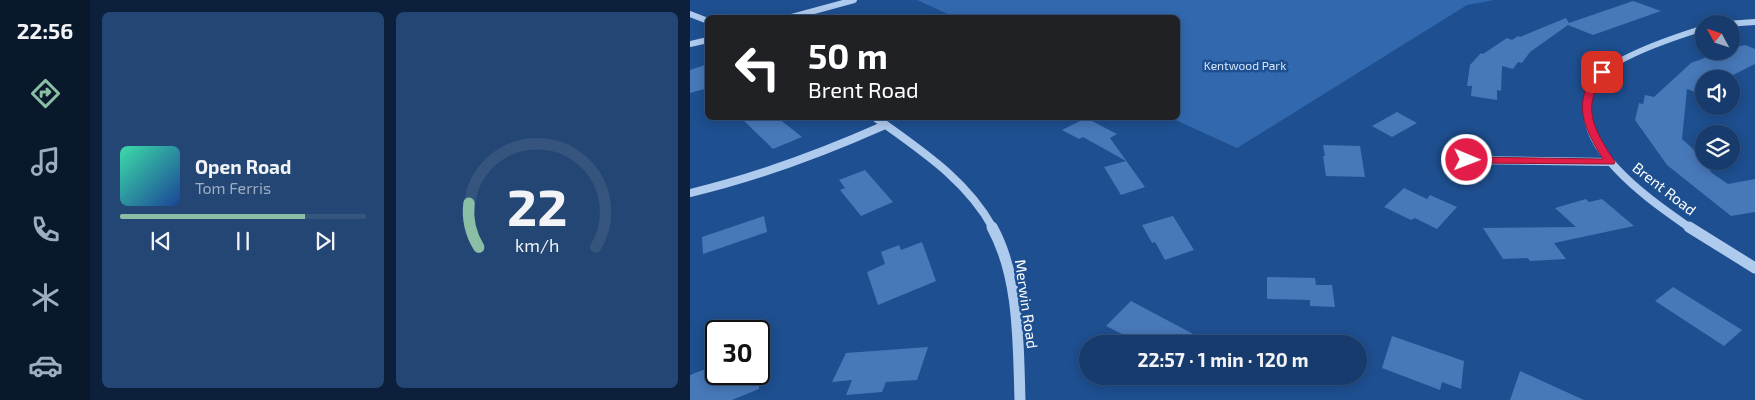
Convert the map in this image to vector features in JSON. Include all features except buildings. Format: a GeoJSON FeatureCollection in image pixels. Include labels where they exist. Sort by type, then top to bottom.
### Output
{"type":"FeatureCollection","features":[{"type":"Feature","properties":{"kind":"street"},"geometry":{"type":"LineString","coordinates":[[799,15],[854,0]]}},
{"type":"Feature","properties":{"kind":"street"},"geometry":{"type":"LineString","coordinates":[[690,14],[705,20]]}},
{"type":"Feature","properties":{"kind":"street"},"geometry":{"type":"LineString","coordinates":[[1740,23],[1755,22]]}},
{"type":"Feature","properties":{"kind":"street","name":"Brent Road"},"geometry":{"type":"LineString","coordinates":[[1695,32],[1623,60],[1602,72],[1594,81],[1587,97],[1588,119],[1596,140],[1610,162],[1649,197],[1706,238],[1755,268]]}},
{"type":"Feature","properties":{"kind":"street"},"geometry":{"type":"LineString","coordinates":[[690,44],[705,41]]}},
{"type":"Feature","properties":{"kind":"street","name":"Merwin Road"},"geometry":{"type":"LineString","coordinates":[[879,120],[947,171],[966,189],[992,228],[1010,276],[1018,336],[1020,400]]}},
{"type":"Feature","properties":{"kind":"street"},"geometry":{"type":"LineString","coordinates":[[690,193],[770,173],[885,125]]}},
{"type":"Feature","properties":{"kind":"street"},"geometry":{"type":"LineString","coordinates":[[1467,160],[1610,162]]}},
{"type":"Feature","properties":{"kind":"green space","name":"Kentwood Park"},"geometry":{"type":"Polygon","coordinates":[[[917,0],[1494,0],[1467,5],[1237,148],[1175,120],[1180,120],[1180,15],[950,15],[917,0]]]}},
{"type":"Feature","properties":{"kind":"route"},"geometry":{"type":"LineString","coordinates":[[1467,160],[1610,162],[1596,140],[1588,119],[1587,97],[1594,81],[1602,72]]}}]}
